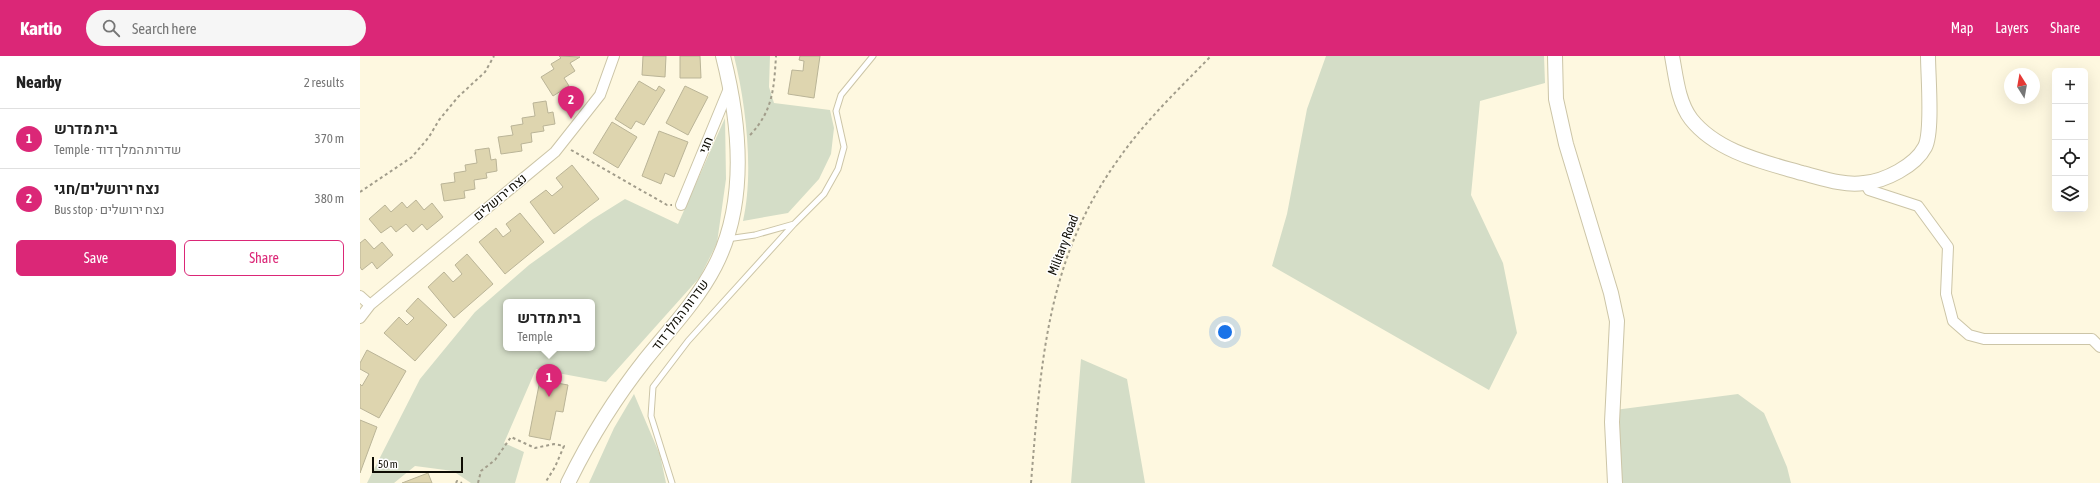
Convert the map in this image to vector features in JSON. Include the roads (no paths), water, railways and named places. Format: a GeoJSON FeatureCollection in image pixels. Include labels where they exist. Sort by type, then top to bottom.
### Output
{"type":"FeatureCollection","features":[{"type":"Feature","properties":{"kind":"street","name":"נצח ירושלים"},"geometry":{"type":"LineString","coordinates":[[360,318],[370,305],[555,152],[600,95],[614,56]]}},
{"type":"Feature","properties":{"kind":"street","name":"שדרות המלך דוד"},"geometry":{"type":"LineString","coordinates":[[568,483],[586,448],[616,400],[699,293],[716,266],[726,239],[735,202],[737,149],[730,85],[723,56]]}},
{"type":"Feature","properties":{"kind":"street"},"geometry":{"type":"LineString","coordinates":[[1555,56],[1556,99],[1565,137],[1611,293],[1617,321],[1612,422],[1615,483]]}},
{"type":"Feature","properties":{"kind":"street"},"geometry":{"type":"LineString","coordinates":[[1672,56],[1683,107],[1691,120],[1707,134],[1730,149],[1760,161],[1847,184],[1865,184],[1901,170],[1915,160],[1925,147],[1928,133],[1928,56]]}},
{"type":"Feature","properties":{"kind":"street","name":"חגי"},"geometry":{"type":"LineString","coordinates":[[681,205],[730,85]]}},
{"type":"Feature","properties":{"kind":"street"},"geometry":{"type":"LineString","coordinates":[[1865,184],[1869,190],[1918,206],[1948,247],[1946,294],[1953,321],[1969,335],[1984,339],[2092,339],[2100,347]]}},
{"type":"Feature","properties":{"kind":"street"},"geometry":{"type":"LineString","coordinates":[[360,296],[370,305]]}},
{"type":"Feature","properties":{"kind":"lane"},"geometry":{"type":"LineString","coordinates":[[672,483],[651,416],[653,387],[688,341],[794,224],[824,194],[838,169],[844,147],[836,112],[841,95],[873,56]]}},
{"type":"Feature","properties":{"kind":"lane"},"geometry":{"type":"LineString","coordinates":[[726,239],[755,235],[794,224]]}},
{"type":"Feature","properties":{"kind":"place","name":"נצח ירושלים/חגי"},"geometry":{"type":"Point","coordinates":[571,119]}},
{"type":"Feature","properties":{"kind":"place","name":"בית מדרש"},"geometry":{"type":"Point","coordinates":[549,397]}}]}
